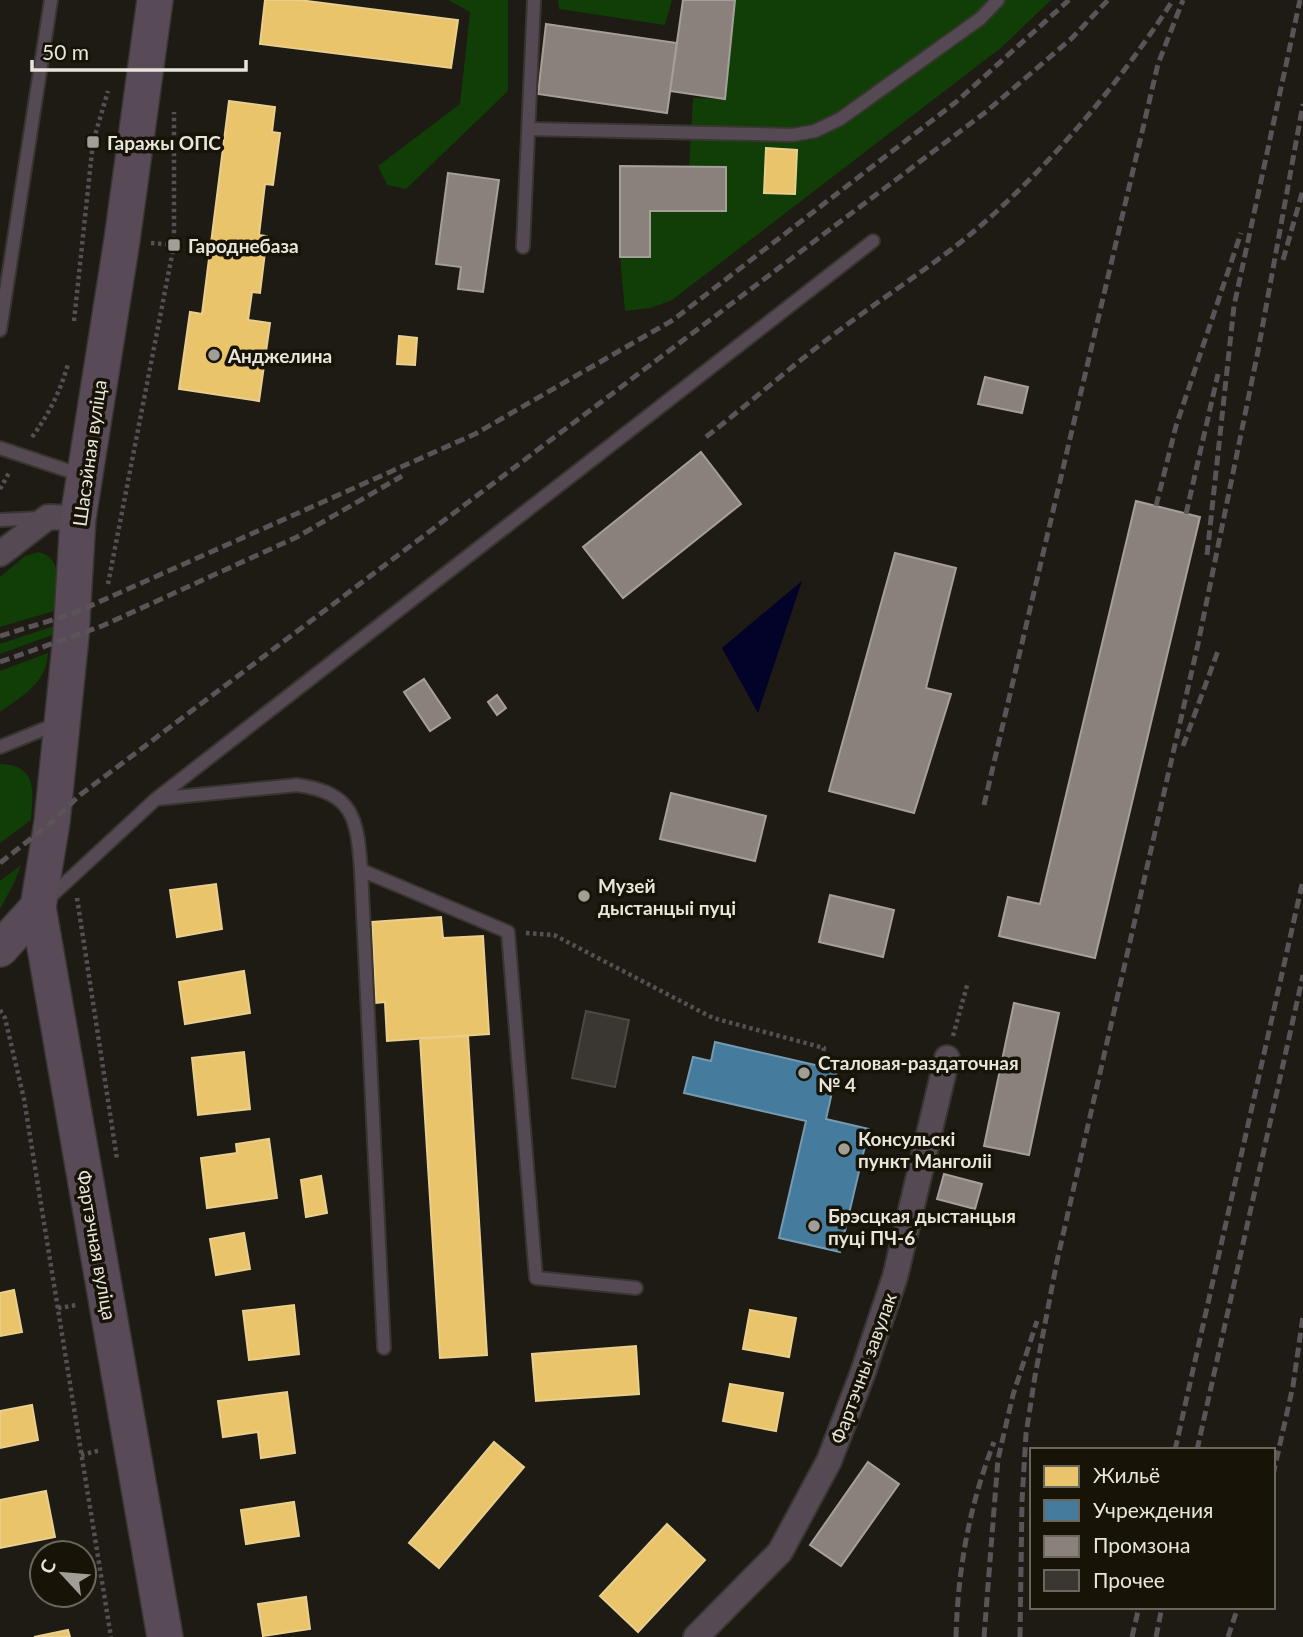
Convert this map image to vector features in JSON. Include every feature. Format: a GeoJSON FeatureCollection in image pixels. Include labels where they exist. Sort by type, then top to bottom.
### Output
{"type":"FeatureCollection","features":[{"type":"Feature","properties":{"kind":"main road","name":"Шасэйная вуліца"},"geometry":{"type":"LineString","coordinates":[[38,907],[52,822],[71,636],[63,518],[85,476],[122,240],[155,0]]}},
{"type":"Feature","properties":{"kind":"main road"},"geometry":{"type":"LineString","coordinates":[[0,949],[38,907]]}},
{"type":"Feature","properties":{"kind":"main road","name":"Фартэчная вуліца"},"geometry":{"type":"LineString","coordinates":[[38,907],[165,1637]]}},
{"type":"Feature","properties":{"kind":"street"},"geometry":{"type":"LineString","coordinates":[[0,554],[63,518]]}},
{"type":"Feature","properties":{"kind":"street","name":"Фартэчны завулак"},"geometry":{"type":"LineString","coordinates":[[696,1637],[779,1552],[829,1461],[895,1278],[947,1058]]}},
{"type":"Feature","properties":{"kind":"lane"},"geometry":{"type":"LineString","coordinates":[[0,330],[51,0]]}},
{"type":"Feature","properties":{"kind":"lane"},"geometry":{"type":"LineString","coordinates":[[523,247],[534,0]]}},
{"type":"Feature","properties":{"kind":"lane"},"geometry":{"type":"LineString","coordinates":[[530,129],[793,135],[815,131],[840,119],[959,34],[981,18],[998,0]]}},
{"type":"Feature","properties":{"kind":"lane"},"geometry":{"type":"LineString","coordinates":[[38,907],[156,799],[873,241]]}},
{"type":"Feature","properties":{"kind":"lane"},"geometry":{"type":"LineString","coordinates":[[0,448],[85,476]]}},
{"type":"Feature","properties":{"kind":"lane"},"geometry":{"type":"LineString","coordinates":[[0,520],[63,518]]}},
{"type":"Feature","properties":{"kind":"lane"},"geometry":{"type":"LineString","coordinates":[[0,747],[62,722]]}},
{"type":"Feature","properties":{"kind":"lane"},"geometry":{"type":"LineString","coordinates":[[156,799],[274,786],[318,788],[339,799],[351,813],[358,833],[361,870],[384,1348]]}},
{"type":"Feature","properties":{"kind":"lane"},"geometry":{"type":"LineString","coordinates":[[361,870],[508,932],[536,1278],[636,1288]]}},
{"type":"Feature","properties":{"kind":"path"},"geometry":{"type":"LineString","coordinates":[[73,332],[93,142],[108,91]]}},
{"type":"Feature","properties":{"kind":"path"},"geometry":{"type":"LineString","coordinates":[[0,489],[19,454],[47,416],[60,390],[69,359]]}},
{"type":"Feature","properties":{"kind":"path"},"geometry":{"type":"LineString","coordinates":[[508,932],[554,935],[713,1018],[824,1048],[819,1066]]}},
{"type":"Feature","properties":{"kind":"path"},"geometry":{"type":"LineString","coordinates":[[947,1058],[968,982]]}},
{"type":"Feature","properties":{"kind":"path"},"geometry":{"type":"LineString","coordinates":[[0,1010],[5,1018],[24,1099],[111,1637]]}},
{"type":"Feature","properties":{"kind":"green space"},"geometry":{"type":"Polygon","coordinates":[[[448,0],[508,0],[508,91],[406,189],[387,185],[378,166],[460,104],[470,12],[448,0]]]}},
{"type":"Feature","properties":{"kind":"green space"},"geometry":{"type":"Polygon","coordinates":[[[558,0],[672,0],[665,25],[559,9],[558,0]]]}},
{"type":"Feature","properties":{"kind":"green space"},"geometry":{"type":"Polygon","coordinates":[[[735,0],[1051,0],[1002,47],[672,300],[651,308],[625,311],[620,257],[650,257],[650,211],[726,211],[726,167],[689,167],[693,98],[724,99],[735,0]]]}},
{"type":"Feature","properties":{"kind":"green space"},"geometry":{"type":"Polygon","coordinates":[[[38,552],[53,561],[56,568],[54,611],[0,627],[0,577],[25,556],[38,552]]]}},
{"type":"Feature","properties":{"kind":"green space"},"geometry":{"type":"Polygon","coordinates":[[[54,626],[52,635],[0,654],[0,644],[54,626]]]}},
{"type":"Feature","properties":{"kind":"green space"},"geometry":{"type":"Polygon","coordinates":[[[48,653],[47,663],[38,681],[0,712],[0,671],[48,653]]]}},
{"type":"Feature","properties":{"kind":"green space"},"geometry":{"type":"Polygon","coordinates":[[[0,764],[21,769],[27,775],[32,799],[31,820],[0,843],[0,764]]]}},
{"type":"Feature","properties":{"kind":"green space"},"geometry":{"type":"Polygon","coordinates":[[[21,865],[15,881],[0,909],[0,881],[21,865]]]}},
{"type":"Feature","properties":{"kind":"water"},"geometry":{"type":"Polygon","coordinates":[[[802,581],[758,713],[722,648],[802,581]]]}},
{"type":"Feature","properties":{"kind":"building: Жильё"},"geometry":{"type":"Polygon","coordinates":[[[265,0],[299,0],[458,20],[451,68],[260,44],[265,0]]]}},
{"type":"Feature","properties":{"kind":"building: Жильё"},"geometry":{"type":"Polygon","coordinates":[[[229,101],[275,107],[272,132],[280,133],[273,185],[265,184],[259,235],[267,236],[260,293],[252,292],[248,320],[270,323],[259,401],[179,389],[190,312],[202,314],[229,101]]]}},
{"type":"Feature","properties":{"kind":"building: Жильё"},"geometry":{"type":"Polygon","coordinates":[[[766,148],[797,150],[795,194],[764,193],[766,148]]]}},
{"type":"Feature","properties":{"kind":"building: Жильё"},"geometry":{"type":"Polygon","coordinates":[[[399,336],[417,338],[415,365],[397,364],[399,336]]]}},
{"type":"Feature","properties":{"kind":"building: Жильё"},"geometry":{"type":"Polygon","coordinates":[[[216,884],[222,929],[177,937],[170,890],[216,884]]]}},
{"type":"Feature","properties":{"kind":"building: Жильё"},"geometry":{"type":"Polygon","coordinates":[[[441,917],[443,938],[483,936],[489,1034],[387,1041],[385,1002],[376,1003],[372,922],[441,917]]]}},
{"type":"Feature","properties":{"kind":"building: Жильё"},"geometry":{"type":"Polygon","coordinates":[[[244,971],[250,1013],[185,1024],[179,982],[244,971]]]}},
{"type":"Feature","properties":{"kind":"building: Жильё"},"geometry":{"type":"Polygon","coordinates":[[[468,1036],[487,1355],[440,1358],[420,1038],[468,1036]]]}},
{"type":"Feature","properties":{"kind":"building: Жильё"},"geometry":{"type":"Polygon","coordinates":[[[244,1052],[250,1109],[198,1115],[192,1058],[244,1052]]]}},
{"type":"Feature","properties":{"kind":"building: Жильё"},"geometry":{"type":"Polygon","coordinates":[[[269,1139],[277,1198],[207,1208],[201,1158],[237,1153],[236,1144],[269,1139]]]}},
{"type":"Feature","properties":{"kind":"building: Жильё"},"geometry":{"type":"Polygon","coordinates":[[[321,1176],[327,1213],[306,1217],[301,1180],[321,1176]]]}},
{"type":"Feature","properties":{"kind":"building: Жильё"},"geometry":{"type":"Polygon","coordinates":[[[244,1233],[250,1269],[216,1275],[210,1239],[244,1233]]]}},
{"type":"Feature","properties":{"kind":"building: Жильё"},"geometry":{"type":"Polygon","coordinates":[[[14,1290],[22,1332],[0,1336],[0,1293],[14,1290]]]}},
{"type":"Feature","properties":{"kind":"building: Жильё"},"geometry":{"type":"Polygon","coordinates":[[[294,1305],[299,1354],[249,1360],[243,1311],[294,1305]]]}},
{"type":"Feature","properties":{"kind":"building: Жильё"},"geometry":{"type":"Polygon","coordinates":[[[750,1310],[796,1318],[789,1357],[743,1349],[750,1310]]]}},
{"type":"Feature","properties":{"kind":"building: Жильё"},"geometry":{"type":"Polygon","coordinates":[[[636,1346],[639,1394],[536,1401],[532,1354],[636,1346]]]}},
{"type":"Feature","properties":{"kind":"building: Жильё"},"geometry":{"type":"Polygon","coordinates":[[[730,1384],[783,1393],[776,1431],[723,1421],[730,1384]]]}},
{"type":"Feature","properties":{"kind":"building: Жильё"},"geometry":{"type":"Polygon","coordinates":[[[287,1392],[295,1453],[261,1458],[258,1432],[223,1437],[218,1401],[287,1392]]]}},
{"type":"Feature","properties":{"kind":"building: Жильё"},"geometry":{"type":"Polygon","coordinates":[[[32,1405],[38,1440],[0,1448],[0,1411],[32,1405]]]}},
{"type":"Feature","properties":{"kind":"building: Жильё"},"geometry":{"type":"Polygon","coordinates":[[[494,1442],[524,1467],[439,1568],[409,1543],[494,1442]]]}},
{"type":"Feature","properties":{"kind":"building: Жильё"},"geometry":{"type":"Polygon","coordinates":[[[46,1491],[55,1537],[28,1539],[28,1542],[0,1548],[0,1500],[46,1491]]]}},
{"type":"Feature","properties":{"kind":"building: Жильё"},"geometry":{"type":"Polygon","coordinates":[[[294,1502],[299,1536],[246,1544],[241,1510],[294,1502]]]}},
{"type":"Feature","properties":{"kind":"building: Жильё"},"geometry":{"type":"Polygon","coordinates":[[[667,1524],[705,1560],[638,1632],[600,1596],[667,1524]]]}},
{"type":"Feature","properties":{"kind":"building: Жильё"},"geometry":{"type":"Polygon","coordinates":[[[306,1597],[310,1629],[263,1636],[258,1604],[306,1597]]]}},
{"type":"Feature","properties":{"kind":"building: Жильё"},"geometry":{"type":"Polygon","coordinates":[[[68,1630],[70,1637],[34,1637],[68,1630]]]}},
{"type":"Feature","properties":{"kind":"building: Учреждения"},"geometry":{"type":"Polygon","coordinates":[[[715,1042],[837,1070],[826,1119],[869,1129],[840,1252],[779,1238],[806,1121],[684,1093],[693,1057],[711,1061],[715,1042]]]}},
{"type":"Feature","properties":{"kind":"building: Промзона"},"geometry":{"type":"Polygon","coordinates":[[[683,0],[735,0],[725,99],[670,91],[683,0]]]}},
{"type":"Feature","properties":{"kind":"building: Промзона"},"geometry":{"type":"Polygon","coordinates":[[[546,24],[677,43],[667,113],[538,94],[546,24]]]}},
{"type":"Feature","properties":{"kind":"building: Промзона"},"geometry":{"type":"Polygon","coordinates":[[[620,166],[726,167],[726,211],[650,211],[650,257],[620,257],[620,166]]]}},
{"type":"Feature","properties":{"kind":"building: Промзона"},"geometry":{"type":"Polygon","coordinates":[[[448,173],[499,180],[483,292],[458,289],[461,267],[436,264],[448,173]]]}},
{"type":"Feature","properties":{"kind":"building: Промзона"},"geometry":{"type":"Polygon","coordinates":[[[985,377],[1028,387],[1022,413],[978,404],[985,377]]]}},
{"type":"Feature","properties":{"kind":"building: Промзона"},"geometry":{"type":"Polygon","coordinates":[[[701,452],[741,504],[623,598],[583,547],[701,452]]]}},
{"type":"Feature","properties":{"kind":"building: Промзона"},"geometry":{"type":"Polygon","coordinates":[[[1136,501],[1200,517],[1095,958],[999,936],[1008,897],[1040,904],[1136,501]]]}},
{"type":"Feature","properties":{"kind":"building: Промзона"},"geometry":{"type":"Polygon","coordinates":[[[895,553],[956,568],[926,688],[951,694],[914,813],[829,791],[895,553]]]}},
{"type":"Feature","properties":{"kind":"building: Промзона"},"geometry":{"type":"Polygon","coordinates":[[[424,679],[450,718],[430,731],[404,692],[424,679]]]}},
{"type":"Feature","properties":{"kind":"building: Промзона"},"geometry":{"type":"Polygon","coordinates":[[[497,695],[506,708],[497,715],[488,702],[497,695]]]}},
{"type":"Feature","properties":{"kind":"building: Промзона"},"geometry":{"type":"Polygon","coordinates":[[[671,793],[766,816],[755,861],[660,839],[671,793]]]}},
{"type":"Feature","properties":{"kind":"building: Промзона"},"geometry":{"type":"Polygon","coordinates":[[[830,895],[894,910],[883,957],[819,942],[830,895]]]}},
{"type":"Feature","properties":{"kind":"building: Промзона"},"geometry":{"type":"Polygon","coordinates":[[[1014,1003],[1059,1013],[1029,1155],[984,1146],[1014,1003]]]}},
{"type":"Feature","properties":{"kind":"building: Промзона"},"geometry":{"type":"Polygon","coordinates":[[[944,1174],[982,1184],[975,1209],[937,1199],[944,1174]]]}},
{"type":"Feature","properties":{"kind":"building: Промзона"},"geometry":{"type":"Polygon","coordinates":[[[868,1462],[899,1484],[841,1566],[810,1545],[868,1462]]]}},
{"type":"Feature","properties":{"kind":"building: Прочее"},"geometry":{"type":"Polygon","coordinates":[[[586,1011],[629,1020],[615,1087],[572,1078],[586,1011]]]}},
{"type":"Feature","properties":{"kind":"railway"},"geometry":{"type":"LineString","coordinates":[[0,636],[72,614],[475,434],[673,320],[956,102],[1069,0]]}},
{"type":"Feature","properties":{"kind":"railway"},"geometry":{"type":"LineString","coordinates":[[0,863],[52,822],[80,795],[987,111],[1072,38],[1108,0]]}},
{"type":"Feature","properties":{"kind":"railway"},"geometry":{"type":"LineString","coordinates":[[706,437],[818,347],[980,227],[1069,138],[1113,85],[1173,0]]}},
{"type":"Feature","properties":{"kind":"railway"},"geometry":{"type":"LineString","coordinates":[[984,805],[1158,64],[1183,0]]}},
{"type":"Feature","properties":{"kind":"railway"},"geometry":{"type":"LineString","coordinates":[[1207,555],[1234,306],[1300,0]]}},
{"type":"Feature","properties":{"kind":"railway"},"geometry":{"type":"LineString","coordinates":[[1020,1637],[1022,1501],[1026,1434],[1035,1376],[1057,1261],[1198,644],[1258,351],[1303,104]]}},
{"type":"Feature","properties":{"kind":"railway"},"geometry":{"type":"LineString","coordinates":[[1283,260],[1303,190]]}},
{"type":"Feature","properties":{"kind":"railway"},"geometry":{"type":"LineString","coordinates":[[1156,506],[1176,426],[1241,233]]}},
{"type":"Feature","properties":{"kind":"railway"},"geometry":{"type":"LineString","coordinates":[[1186,514],[1218,374]]}},
{"type":"Feature","properties":{"kind":"railway"},"geometry":{"type":"LineString","coordinates":[[0,662],[102,626],[297,537],[402,476]]}},
{"type":"Feature","properties":{"kind":"railway"},"geometry":{"type":"LineString","coordinates":[[1183,746],[1219,648]]}},
{"type":"Feature","properties":{"kind":"railway"},"geometry":{"type":"LineString","coordinates":[[1175,1448],[1303,880]]}},
{"type":"Feature","properties":{"kind":"railway"},"geometry":{"type":"LineString","coordinates":[[1197,1448],[1303,975]]}},
{"type":"Feature","properties":{"kind":"railway"},"geometry":{"type":"LineString","coordinates":[[1275,1466],[1293,1386],[1303,1316]]}},
{"type":"Feature","properties":{"kind":"railway"},"geometry":{"type":"LineString","coordinates":[[984,1637],[998,1459],[1013,1395],[1037,1321]]}},
{"type":"Feature","properties":{"kind":"railway"},"geometry":{"type":"LineString","coordinates":[[956,1637],[966,1538],[994,1442]]}},
{"type":"Feature","properties":{"kind":"railway"},"geometry":{"type":"LineString","coordinates":[[1132,1637],[1139,1609]]}},
{"type":"Feature","properties":{"kind":"railway"},"geometry":{"type":"LineString","coordinates":[[1156,1637],[1162,1609]]}},
{"type":"Feature","properties":{"kind":"railway"},"geometry":{"type":"LineString","coordinates":[[1228,1637],[1237,1609]]}},
{"type":"Feature","properties":{"kind":"place","name":"Гаражы ОПС"},"geometry":{"type":"Point","coordinates":[93,142]}},
{"type":"Feature","properties":{"kind":"place","name":"Гароднебаза"},"geometry":{"type":"Point","coordinates":[174,245]}},
{"type":"Feature","properties":{"kind":"place","name":"Анджелина"},"geometry":{"type":"Point","coordinates":[214,355]}},
{"type":"Feature","properties":{"kind":"place","name":"Музей дыстанцыі пуці"},"geometry":{"type":"Point","coordinates":[584,896]}},
{"type":"Feature","properties":{"kind":"place","name":"Сталовая-раздаточная № 4"},"geometry":{"type":"Point","coordinates":[804,1073]}},
{"type":"Feature","properties":{"kind":"place","name":"Консульскі пункт Манголіі"},"geometry":{"type":"Point","coordinates":[844,1149]}},
{"type":"Feature","properties":{"kind":"place","name":"Брэсцкая дыстанцыя пуці ПЧ-6"},"geometry":{"type":"Point","coordinates":[814,1226]}}]}
